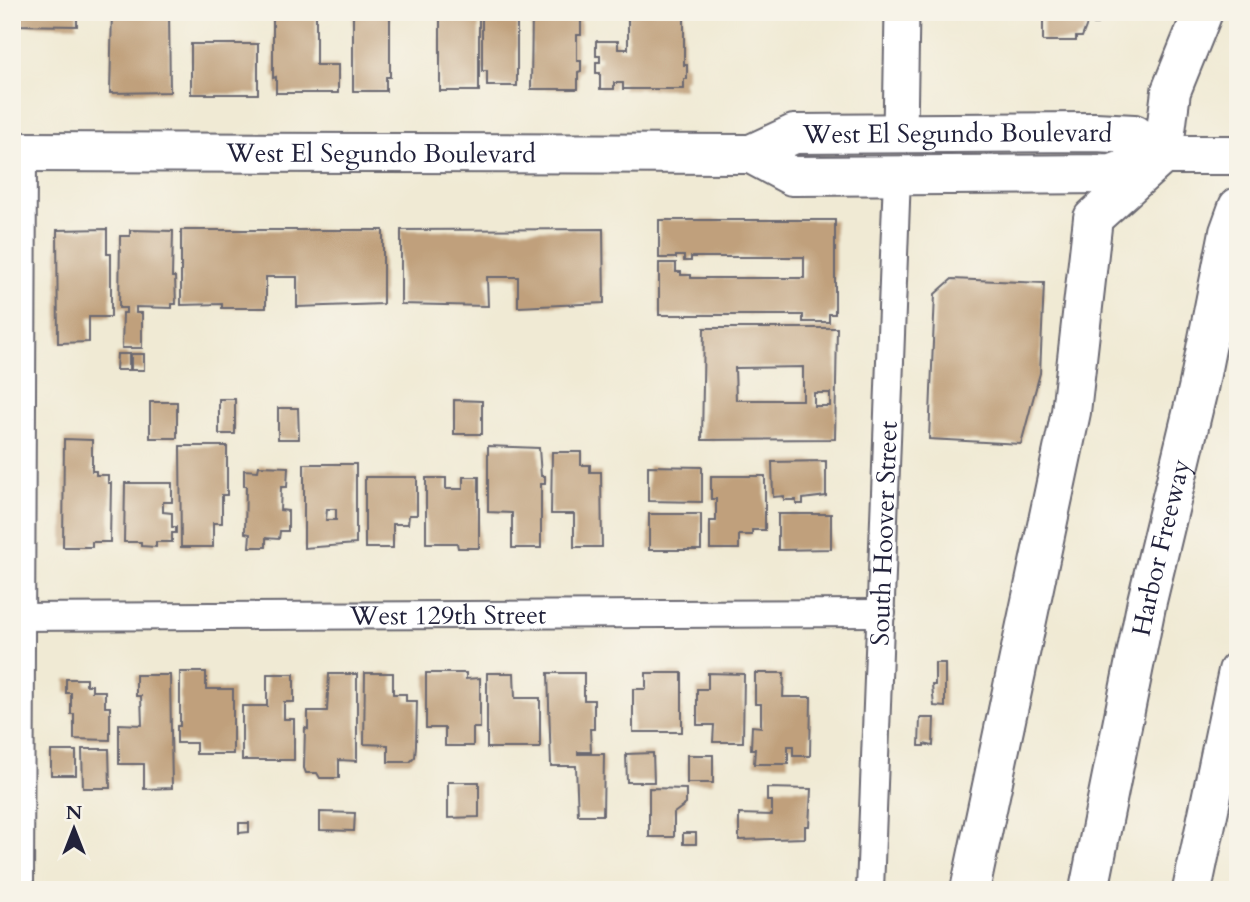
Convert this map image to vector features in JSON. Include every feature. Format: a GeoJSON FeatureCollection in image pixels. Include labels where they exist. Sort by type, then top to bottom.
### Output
{"type":"FeatureCollection","features":[{"type":"Feature","properties":{"kind":"main road"},"geometry":{"type":"LineString","coordinates":[[970,890],[1071,412],[1093,218],[1163,155],[1171,90],[1203,12]]}},
{"type":"Feature","properties":{"kind":"main road","name":"West El Segundo Boulevard"},"geometry":{"type":"LineString","coordinates":[[18,152],[751,154],[794,134],[1095,132],[1134,134],[1163,155]]}},
{"type":"Feature","properties":{"kind":"main road","name":"West El Segundo Boulevard"},"geometry":{"type":"LineString","coordinates":[[751,154],[792,176],[1112,174],[1163,155],[1223,155]]}},
{"type":"Feature","properties":{"kind":"main road","name":"Harbor Freeway"},"geometry":{"type":"LineString","coordinates":[[1089,890],[1147,601],[1198,389],[1235,217]]}},
{"type":"Feature","properties":{"kind":"main road"},"geometry":{"type":"LineString","coordinates":[[1192,890],[1238,671]]}},
{"type":"Feature","properties":{"kind":"street"},"geometry":{"type":"LineString","coordinates":[[900,133],[902,12]]}},
{"type":"Feature","properties":{"kind":"street"},"geometry":{"type":"LineString","coordinates":[[18,152],[16,617],[20,890]]}},
{"type":"Feature","properties":{"kind":"street","name":"South Hoover Street"},"geometry":{"type":"LineString","coordinates":[[870,890],[897,176]]}},
{"type":"Feature","properties":{"kind":"street","name":"West 129th Street"},"geometry":{"type":"LineString","coordinates":[[16,617],[882,613]]}},
{"type":"Feature","properties":{"kind":"building"},"geometry":{"type":"Polygon","coordinates":[[[12,12],[77,12],[77,26],[12,25],[12,12]]]}},
{"type":"Feature","properties":{"kind":"building"},"geometry":{"type":"Polygon","coordinates":[[[112,12],[169,12],[170,92],[110,93],[112,12]]]}},
{"type":"Feature","properties":{"kind":"building"},"geometry":{"type":"Polygon","coordinates":[[[273,12],[316,12],[316,65],[338,65],[338,93],[276,93],[276,77],[273,78],[273,12]]]}},
{"type":"Feature","properties":{"kind":"building"},"geometry":{"type":"Polygon","coordinates":[[[353,12],[390,12],[390,77],[386,77],[386,91],[353,91],[353,12]]]}},
{"type":"Feature","properties":{"kind":"building"},"geometry":{"type":"Polygon","coordinates":[[[440,12],[479,12],[479,91],[440,91],[440,12]]]}},
{"type":"Feature","properties":{"kind":"building"},"geometry":{"type":"Polygon","coordinates":[[[482,12],[517,12],[517,86],[487,86],[487,71],[482,71],[482,12]]]}},
{"type":"Feature","properties":{"kind":"building"},"geometry":{"type":"Polygon","coordinates":[[[532,12],[581,12],[581,35],[577,35],[577,61],[581,61],[578,89],[531,89],[532,12]]]}},
{"type":"Feature","properties":{"kind":"building"},"geometry":{"type":"Polygon","coordinates":[[[628,12],[684,12],[684,65],[687,65],[687,79],[684,79],[684,89],[623,89],[623,83],[614,83],[614,89],[600,89],[600,73],[596,73],[596,62],[600,62],[600,56],[596,56],[596,41],[618,41],[618,49],[628,49],[628,12]]]}},
{"type":"Feature","properties":{"kind":"building"},"geometry":{"type":"Polygon","coordinates":[[[1043,12],[1102,12],[1097,24],[1087,24],[1082,37],[1076,37],[1076,41],[1043,41],[1043,12]]]}},
{"type":"Feature","properties":{"kind":"building"},"geometry":{"type":"Polygon","coordinates":[[[191,44],[258,44],[258,94],[191,94],[191,44]]]}},
{"type":"Feature","properties":{"kind":"building"},"geometry":{"type":"Polygon","coordinates":[[[659,220],[835,220],[835,314],[829,314],[829,322],[803,322],[803,315],[659,315],[659,263],[676,263],[676,272],[691,275],[691,278],[804,278],[804,257],[691,257],[691,261],[684,261],[684,256],[659,258],[659,220]]]}},
{"type":"Feature","properties":{"kind":"building"},"geometry":{"type":"Polygon","coordinates":[[[107,229],[107,254],[111,254],[111,317],[89,317],[89,342],[58,343],[57,230],[107,229]]]}},
{"type":"Feature","properties":{"kind":"building"},"geometry":{"type":"Polygon","coordinates":[[[603,229],[604,303],[518,307],[518,277],[487,277],[488,306],[401,304],[401,230],[603,229]]]}},
{"type":"Feature","properties":{"kind":"building"},"geometry":{"type":"Polygon","coordinates":[[[130,230],[173,231],[172,277],[175,277],[176,304],[172,304],[172,308],[136,307],[136,313],[142,313],[142,348],[122,348],[123,313],[126,313],[126,308],[119,308],[120,236],[130,236],[130,230]]]}},
{"type":"Feature","properties":{"kind":"building"},"geometry":{"type":"Polygon","coordinates":[[[181,230],[383,230],[383,304],[297,307],[297,277],[266,277],[266,308],[222,308],[222,304],[181,305],[181,230]]]}},
{"type":"Feature","properties":{"kind":"building"},"geometry":{"type":"Polygon","coordinates":[[[952,279],[1044,283],[1040,373],[1021,444],[929,439],[935,294],[952,279]]]}},
{"type":"Feature","properties":{"kind":"building"},"geometry":{"type":"Polygon","coordinates":[[[704,328],[837,328],[835,439],[702,440],[704,328]],[[803,367],[735,368],[736,400],[803,400],[803,367]],[[814,393],[814,406],[830,406],[830,393],[814,393]]]}},
{"type":"Feature","properties":{"kind":"building"},"geometry":{"type":"Polygon","coordinates":[[[117,354],[129,354],[129,370],[116,370],[117,354]]]}},
{"type":"Feature","properties":{"kind":"building"},"geometry":{"type":"Polygon","coordinates":[[[131,354],[144,354],[144,370],[131,370],[131,354]]]}},
{"type":"Feature","properties":{"kind":"building"},"geometry":{"type":"Polygon","coordinates":[[[219,399],[235,399],[235,434],[219,434],[219,399]]]}},
{"type":"Feature","properties":{"kind":"building"},"geometry":{"type":"Polygon","coordinates":[[[454,400],[482,401],[482,434],[454,434],[454,400]]]}},
{"type":"Feature","properties":{"kind":"building"},"geometry":{"type":"Polygon","coordinates":[[[150,402],[177,402],[177,438],[150,438],[150,402]]]}},
{"type":"Feature","properties":{"kind":"building"},"geometry":{"type":"Polygon","coordinates":[[[278,408],[298,408],[299,439],[278,439],[278,408]]]}},
{"type":"Feature","properties":{"kind":"building"},"geometry":{"type":"Polygon","coordinates":[[[64,439],[92,440],[92,471],[96,471],[96,475],[108,475],[108,483],[111,483],[110,542],[92,542],[92,547],[63,547],[64,439]]]}},
{"type":"Feature","properties":{"kind":"building"},"geometry":{"type":"Polygon","coordinates":[[[180,446],[227,446],[227,495],[222,495],[222,523],[213,523],[213,547],[181,547],[180,446]]]}},
{"type":"Feature","properties":{"kind":"building"},"geometry":{"type":"Polygon","coordinates":[[[488,446],[539,448],[541,476],[545,476],[545,484],[541,484],[541,548],[512,548],[512,513],[488,512],[488,446]]]}},
{"type":"Feature","properties":{"kind":"building"},"geometry":{"type":"Polygon","coordinates":[[[552,452],[581,452],[581,465],[590,465],[590,472],[601,472],[602,547],[574,547],[574,514],[551,514],[552,452]]]}},
{"type":"Feature","properties":{"kind":"building"},"geometry":{"type":"Polygon","coordinates":[[[826,461],[826,496],[803,499],[803,504],[796,504],[796,500],[784,500],[784,496],[773,497],[772,462],[826,461]]]}},
{"type":"Feature","properties":{"kind":"building"},"geometry":{"type":"Polygon","coordinates":[[[304,464],[356,464],[356,544],[304,548],[304,464]],[[327,509],[326,520],[336,520],[336,509],[327,509]]]}},
{"type":"Feature","properties":{"kind":"building"},"geometry":{"type":"Polygon","coordinates":[[[259,466],[288,467],[287,487],[281,487],[280,510],[288,511],[288,531],[280,531],[279,539],[266,538],[266,547],[249,547],[250,534],[245,533],[244,470],[258,471],[259,466]]]}},
{"type":"Feature","properties":{"kind":"building"},"geometry":{"type":"Polygon","coordinates":[[[648,466],[702,467],[702,502],[648,501],[648,466]]]}},
{"type":"Feature","properties":{"kind":"building"},"geometry":{"type":"Polygon","coordinates":[[[711,476],[765,476],[765,530],[752,530],[752,535],[739,535],[739,549],[710,549],[710,521],[716,521],[716,499],[711,499],[711,476]]]}},
{"type":"Feature","properties":{"kind":"building"},"geometry":{"type":"Polygon","coordinates":[[[365,477],[417,477],[417,515],[409,515],[408,524],[393,524],[393,548],[365,548],[365,477]]]}},
{"type":"Feature","properties":{"kind":"building"},"geometry":{"type":"Polygon","coordinates":[[[463,477],[479,477],[479,548],[458,548],[457,543],[426,543],[426,478],[446,478],[446,489],[463,489],[463,477]]]}},
{"type":"Feature","properties":{"kind":"building"},"geometry":{"type":"Polygon","coordinates":[[[125,483],[172,483],[172,502],[163,502],[163,512],[172,513],[172,527],[176,527],[176,533],[172,533],[172,542],[156,542],[156,547],[141,546],[141,542],[124,542],[125,483]]]}},
{"type":"Feature","properties":{"kind":"building"},"geometry":{"type":"Polygon","coordinates":[[[649,514],[701,514],[701,550],[649,550],[649,514]]]}},
{"type":"Feature","properties":{"kind":"building"},"geometry":{"type":"Polygon","coordinates":[[[778,514],[831,514],[831,549],[778,550],[778,514]]]}},
{"type":"Feature","properties":{"kind":"building"},"geometry":{"type":"Polygon","coordinates":[[[935,663],[945,663],[945,707],[934,706],[932,685],[935,685],[935,663]]]}},
{"type":"Feature","properties":{"kind":"building"},"geometry":{"type":"Polygon","coordinates":[[[180,672],[206,672],[206,689],[233,689],[233,754],[196,754],[196,743],[177,743],[177,726],[180,726],[180,672]]]}},
{"type":"Feature","properties":{"kind":"building"},"geometry":{"type":"Polygon","coordinates":[[[365,673],[393,673],[393,694],[406,694],[406,701],[417,701],[415,757],[410,762],[388,762],[388,745],[364,744],[365,673]]]}},
{"type":"Feature","properties":{"kind":"building"},"geometry":{"type":"Polygon","coordinates":[[[426,673],[466,673],[466,679],[480,678],[480,728],[473,728],[473,746],[445,746],[445,728],[426,728],[426,673]]]}},
{"type":"Feature","properties":{"kind":"building"},"geometry":{"type":"Polygon","coordinates":[[[487,673],[514,673],[515,698],[540,698],[540,748],[487,748],[487,673]]]}},
{"type":"Feature","properties":{"kind":"building"},"geometry":{"type":"Polygon","coordinates":[[[548,673],[584,673],[584,700],[594,700],[594,729],[590,729],[591,752],[578,754],[604,754],[603,815],[578,815],[576,766],[551,766],[548,673]]]}},
{"type":"Feature","properties":{"kind":"building"},"geometry":{"type":"Polygon","coordinates":[[[646,673],[682,673],[682,732],[633,732],[633,689],[646,689],[646,673]]]}},
{"type":"Feature","properties":{"kind":"building"},"geometry":{"type":"Polygon","coordinates":[[[708,673],[744,674],[743,742],[713,742],[714,725],[697,725],[697,689],[708,689],[708,673]]]}},
{"type":"Feature","properties":{"kind":"building"},"geometry":{"type":"Polygon","coordinates":[[[755,673],[784,673],[783,697],[811,697],[810,756],[793,756],[793,746],[788,746],[788,764],[754,764],[755,749],[751,749],[752,726],[761,727],[761,704],[755,704],[755,673]]]}},
{"type":"Feature","properties":{"kind":"building"},"geometry":{"type":"Polygon","coordinates":[[[267,674],[294,674],[294,702],[284,702],[284,719],[294,719],[294,760],[242,760],[242,706],[267,706],[267,674]]]}},
{"type":"Feature","properties":{"kind":"building"},"geometry":{"type":"Polygon","coordinates":[[[329,674],[357,674],[357,761],[339,760],[339,778],[320,778],[317,773],[306,773],[304,768],[308,711],[327,711],[329,674]]]}},
{"type":"Feature","properties":{"kind":"building"},"geometry":{"type":"Polygon","coordinates":[[[136,675],[170,675],[172,788],[144,789],[144,764],[119,764],[119,724],[142,725],[141,696],[136,696],[136,675]]]}},
{"type":"Feature","properties":{"kind":"building"},"geometry":{"type":"Polygon","coordinates":[[[66,679],[86,679],[86,685],[92,685],[92,691],[105,691],[105,707],[110,707],[110,740],[74,739],[74,714],[71,714],[71,693],[66,693],[66,679]]]}},
{"type":"Feature","properties":{"kind":"building"},"geometry":{"type":"Polygon","coordinates":[[[920,718],[934,718],[933,746],[919,746],[920,718]]]}},
{"type":"Feature","properties":{"kind":"building"},"geometry":{"type":"Polygon","coordinates":[[[82,749],[109,749],[110,788],[83,788],[82,749]]]}},
{"type":"Feature","properties":{"kind":"building"},"geometry":{"type":"Polygon","coordinates":[[[51,751],[76,751],[76,775],[51,775],[51,751]]]}},
{"type":"Feature","properties":{"kind":"building"},"geometry":{"type":"Polygon","coordinates":[[[653,753],[654,782],[627,782],[626,754],[653,753]]]}},
{"type":"Feature","properties":{"kind":"building"},"geometry":{"type":"Polygon","coordinates":[[[687,755],[713,755],[713,783],[687,783],[687,755]]]}},
{"type":"Feature","properties":{"kind":"building"},"geometry":{"type":"Polygon","coordinates":[[[448,782],[479,782],[479,817],[448,818],[448,782]]]}},
{"type":"Feature","properties":{"kind":"building"},"geometry":{"type":"Polygon","coordinates":[[[649,788],[686,789],[686,804],[674,813],[674,837],[649,837],[649,788]]]}},
{"type":"Feature","properties":{"kind":"building"},"geometry":{"type":"Polygon","coordinates":[[[767,788],[811,789],[809,826],[805,826],[805,838],[739,840],[739,814],[772,815],[772,801],[767,801],[767,788]]]}},
{"type":"Feature","properties":{"kind":"building"},"geometry":{"type":"Polygon","coordinates":[[[320,812],[355,813],[354,831],[320,830],[320,812]]]}},
{"type":"Feature","properties":{"kind":"building"},"geometry":{"type":"Polygon","coordinates":[[[239,823],[249,823],[249,832],[239,833],[239,823]]]}},
{"type":"Feature","properties":{"kind":"building"},"geometry":{"type":"Polygon","coordinates":[[[683,833],[696,833],[696,844],[683,844],[683,833]]]}}]}
